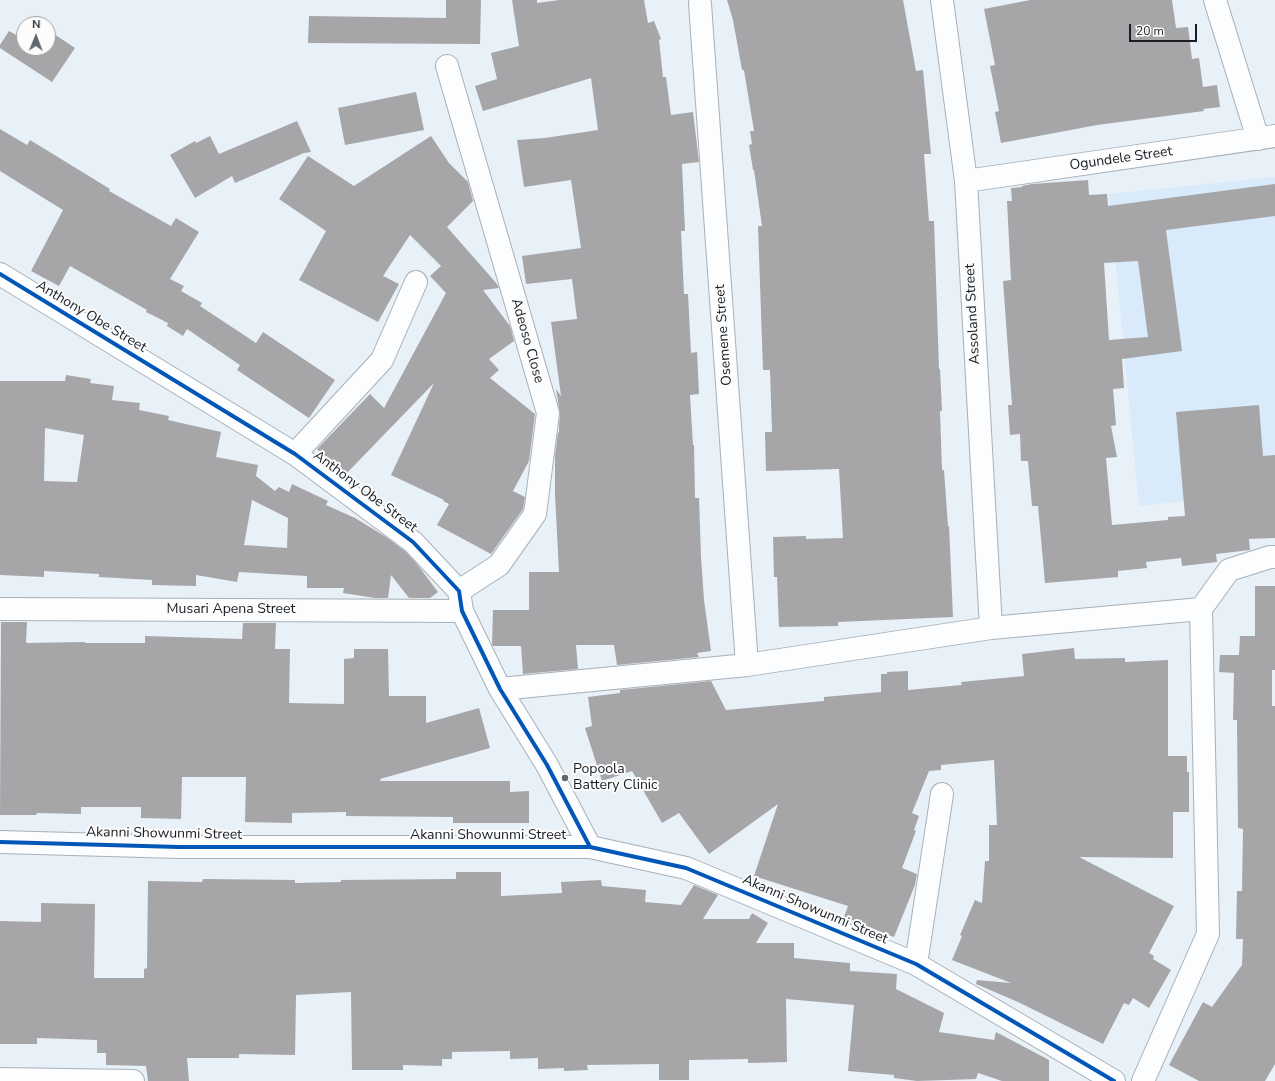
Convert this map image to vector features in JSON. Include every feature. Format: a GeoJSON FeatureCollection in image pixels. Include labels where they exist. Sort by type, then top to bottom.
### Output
{"type":"FeatureCollection","features":[{"type":"Feature","properties":{"kind":"street","name":"Assoland Street"},"geometry":{"type":"LineString","coordinates":[[942,0],[966,181],[991,628]]}},
{"type":"Feature","properties":{"kind":"street"},"geometry":{"type":"LineString","coordinates":[[1215,0],[1266,138]]}},
{"type":"Feature","properties":{"kind":"street","name":"Osemene Street"},"geometry":{"type":"LineString","coordinates":[[700,4],[747,665]]}},
{"type":"Feature","properties":{"kind":"street","name":"Adeoso Close"},"geometry":{"type":"LineString","coordinates":[[447,66],[548,413],[535,514],[499,565],[460,601]]}},
{"type":"Feature","properties":{"kind":"street","name":"Ogundele Street"},"geometry":{"type":"LineString","coordinates":[[966,181],[1266,138]]}},
{"type":"Feature","properties":{"kind":"street","name":"Anthony Obe Street"},"geometry":{"type":"LineString","coordinates":[[0,274],[295,454],[413,542],[460,601],[500,689],[547,765],[590,847]]}},
{"type":"Feature","properties":{"kind":"street"},"geometry":{"type":"LineString","coordinates":[[295,454],[382,360],[416,282]]}},
{"type":"Feature","properties":{"kind":"street"},"geometry":{"type":"LineString","coordinates":[[1143,1081],[1208,934],[1201,609],[1229,570],[1270,557],[1275,557]]}},
{"type":"Feature","properties":{"kind":"street","name":"Musari Apena Street"},"geometry":{"type":"LineString","coordinates":[[0,609],[460,601]]}},
{"type":"Feature","properties":{"kind":"street"},"geometry":{"type":"LineString","coordinates":[[500,689],[747,665],[991,628],[1201,609]]}},
{"type":"Feature","properties":{"kind":"street"},"geometry":{"type":"LineString","coordinates":[[916,964],[942,794]]}},
{"type":"Feature","properties":{"kind":"street","name":"Akanni Showunmi Street"},"geometry":{"type":"LineString","coordinates":[[0,842],[179,847],[590,847],[686,868],[916,964],[1114,1081]]}},
{"type":"Feature","properties":{"kind":"street"},"geometry":{"type":"LineString","coordinates":[[0,1079],[133,1081]]}},
{"type":"Feature","properties":{"kind":"shaded area"},"geometry":{"type":"Polygon","coordinates":[[[1275,177],[1275,491],[1139,506],[1109,194],[1275,177]]]}},
{"type":"Feature","properties":{"kind":"building"},"geometry":{"type":"Polygon","coordinates":[[[446,0],[481,0],[480,44],[308,43],[309,16],[446,18],[446,0]]]}},
{"type":"Feature","properties":{"kind":"building"},"geometry":{"type":"Polygon","coordinates":[[[512,0],[537,0],[537,3],[559,0],[644,0],[648,23],[654,21],[661,39],[659,40],[663,77],[666,77],[671,115],[693,112],[699,162],[682,164],[685,231],[681,231],[684,294],[688,294],[691,353],[697,352],[699,394],[690,395],[694,445],[695,498],[699,498],[704,600],[711,651],[697,653],[699,657],[617,665],[614,645],[576,645],[578,669],[523,674],[521,646],[492,645],[493,610],[529,610],[529,572],[559,572],[555,495],[555,456],[558,432],[559,433],[560,414],[556,389],[561,396],[551,322],[577,319],[572,279],[526,284],[522,256],[581,248],[571,180],[524,187],[517,140],[545,138],[598,130],[591,78],[483,111],[475,86],[497,79],[491,53],[519,46],[512,0]]]}},
{"type":"Feature","properties":{"kind":"building"},"geometry":{"type":"Polygon","coordinates":[[[727,0],[903,0],[916,71],[923,70],[931,154],[924,154],[929,221],[934,221],[939,369],[942,411],[940,411],[942,470],[944,470],[949,526],[953,617],[838,622],[838,626],[779,627],[777,577],[774,577],[773,537],[806,536],[806,539],[843,538],[839,469],[766,471],[765,432],[772,432],[770,370],[763,370],[758,226],[762,226],[749,145],[752,144],[750,131],[754,131],[744,70],[742,70],[733,20],[727,0]]]}},
{"type":"Feature","properties":{"kind":"building"},"geometry":{"type":"Polygon","coordinates":[[[1030,0],[1172,0],[1176,28],[1188,27],[1192,59],[1199,58],[1203,87],[1217,85],[1220,107],[1203,109],[1204,111],[1097,125],[1001,143],[995,112],[999,111],[990,66],[995,65],[984,9],[1030,0]]]}},
{"type":"Feature","properties":{"kind":"building"},"geometry":{"type":"Polygon","coordinates":[[[9,31],[16,35],[16,56],[56,56],[56,35],[75,48],[52,82],[0,48],[0,45],[9,31]]]}},
{"type":"Feature","properties":{"kind":"building"},"geometry":{"type":"Polygon","coordinates":[[[416,92],[424,130],[345,145],[338,108],[416,92]]]}},
{"type":"Feature","properties":{"kind":"building"},"geometry":{"type":"Polygon","coordinates":[[[297,121],[311,152],[304,153],[235,183],[232,176],[195,198],[170,155],[195,141],[196,143],[210,136],[219,154],[297,121]]]}},
{"type":"Feature","properties":{"kind":"building"},"geometry":{"type":"Polygon","coordinates":[[[0,129],[27,145],[30,140],[110,189],[109,191],[171,226],[176,218],[199,232],[170,279],[184,286],[181,291],[202,303],[200,306],[256,343],[263,332],[335,380],[309,418],[237,370],[240,365],[187,329],[183,336],[167,326],[168,323],[146,312],[147,310],[70,266],[59,286],[31,271],[63,210],[0,171],[0,129]]]}},
{"type":"Feature","properties":{"kind":"building"},"geometry":{"type":"Polygon","coordinates":[[[431,136],[449,163],[468,182],[473,201],[447,227],[497,284],[499,288],[483,290],[510,326],[514,341],[489,359],[499,370],[490,378],[535,414],[529,461],[513,491],[525,497],[523,509],[491,554],[437,525],[449,504],[443,501],[444,500],[391,475],[434,383],[345,475],[317,449],[370,394],[384,408],[446,293],[430,276],[441,266],[410,235],[383,276],[399,284],[378,322],[299,280],[326,231],[279,199],[308,156],[354,186],[431,136]]]}},
{"type":"Feature","properties":{"kind":"building"},"geometry":{"type":"Polygon","coordinates":[[[1088,180],[1089,195],[1107,194],[1108,206],[1275,184],[1275,216],[1166,230],[1182,351],[1122,359],[1124,388],[1113,389],[1116,425],[1111,426],[1117,457],[1106,458],[1112,525],[1168,520],[1168,517],[1185,516],[1176,412],[1259,405],[1263,456],[1275,455],[1275,538],[1249,539],[1250,550],[1216,554],[1217,562],[1182,566],[1181,558],[1146,562],[1147,568],[1118,571],[1118,577],[1045,583],[1038,506],[1032,506],[1028,461],[1021,461],[1020,434],[1010,435],[1008,405],[1012,405],[1003,281],[1011,280],[1007,201],[1012,201],[1011,188],[1032,184],[1088,180]],[[1138,261],[1104,263],[1109,340],[1148,337],[1138,261]]]}},
{"type":"Feature","properties":{"kind":"building"},"geometry":{"type":"Polygon","coordinates":[[[66,375],[91,379],[90,383],[114,386],[112,400],[140,403],[139,410],[169,416],[168,420],[221,432],[216,457],[258,465],[256,476],[275,491],[279,487],[289,492],[292,484],[328,501],[326,505],[355,518],[386,537],[405,551],[438,592],[430,598],[409,598],[391,575],[388,598],[375,598],[343,593],[344,588],[307,588],[307,576],[239,572],[237,582],[196,575],[196,586],[152,585],[152,580],[99,577],[99,574],[44,571],[44,577],[0,575],[0,381],[65,381],[66,375]],[[45,428],[44,481],[77,482],[84,435],[45,428]],[[252,500],[244,545],[287,548],[288,518],[252,500]]]}},
{"type":"Feature","properties":{"kind":"building"},"geometry":{"type":"Polygon","coordinates":[[[1255,586],[1275,586],[1275,670],[1272,670],[1272,706],[1275,706],[1275,1064],[1265,1081],[1199,1081],[1169,1065],[1203,1002],[1212,1007],[1242,965],[1243,939],[1236,939],[1237,891],[1242,891],[1243,829],[1238,828],[1237,720],[1233,720],[1234,673],[1219,672],[1220,655],[1239,655],[1240,636],[1255,636],[1255,586]]]}},
{"type":"Feature","properties":{"kind":"building"},"geometry":{"type":"Polygon","coordinates":[[[1,622],[27,622],[27,643],[145,643],[145,636],[242,639],[243,623],[276,623],[275,649],[290,649],[289,703],[344,704],[344,659],[354,658],[354,649],[388,649],[389,696],[426,696],[426,723],[479,708],[490,748],[380,779],[381,781],[510,781],[510,792],[529,791],[529,823],[453,823],[453,817],[346,816],[346,812],[292,813],[292,823],[245,822],[246,777],[182,777],[181,819],[141,818],[141,807],[81,807],[81,814],[37,813],[36,815],[0,815],[1,622]]]}},
{"type":"Feature","properties":{"kind":"building"},"geometry":{"type":"Polygon","coordinates":[[[1074,648],[1075,659],[1125,658],[1125,662],[1168,660],[1168,756],[1187,756],[1187,772],[1189,772],[1189,812],[1173,812],[1173,858],[1079,857],[1174,906],[1149,953],[1154,956],[1153,959],[1171,970],[1149,1008],[1133,998],[1129,1005],[1124,1003],[1103,1044],[1018,1002],[976,984],[977,980],[1011,983],[952,960],[962,936],[960,935],[975,900],[982,903],[985,861],[989,861],[989,825],[997,825],[994,760],[941,765],[941,770],[929,771],[912,813],[919,816],[914,830],[916,831],[902,868],[917,874],[915,885],[894,937],[844,917],[848,906],[754,876],[778,804],[709,854],[679,813],[662,823],[632,771],[602,781],[585,728],[592,726],[588,697],[620,693],[620,690],[711,681],[726,710],[824,701],[824,697],[881,692],[881,674],[887,674],[887,672],[908,671],[908,690],[962,685],[961,682],[1024,676],[1022,654],[1074,648]]]}},
{"type":"Feature","properties":{"kind":"building"},"geometry":{"type":"Polygon","coordinates":[[[456,872],[501,872],[501,896],[562,893],[561,882],[601,880],[602,886],[646,890],[645,902],[681,905],[694,885],[718,895],[703,919],[749,919],[752,913],[768,923],[756,943],[794,943],[794,958],[850,963],[850,971],[897,974],[896,989],[944,1013],[939,1032],[994,1040],[996,1032],[1049,1060],[1049,1081],[1002,1081],[978,1073],[976,1079],[917,1081],[894,1078],[894,1075],[848,1071],[854,1005],[786,999],[787,1062],[748,1063],[748,1059],[689,1060],[689,1080],[659,1080],[659,1064],[587,1065],[588,1070],[564,1071],[564,1068],[538,1069],[538,1058],[510,1059],[510,1051],[452,1052],[452,1059],[442,1059],[442,1066],[403,1065],[403,1070],[352,1070],[351,992],[296,995],[295,1055],[239,1054],[239,1058],[187,1058],[189,1081],[148,1081],[146,1066],[106,1065],[106,1053],[97,1053],[97,1040],[37,1038],[37,1044],[0,1044],[0,921],[41,922],[41,903],[95,904],[94,978],[144,978],[144,969],[147,968],[148,881],[202,882],[203,879],[295,880],[295,883],[341,882],[341,880],[456,879],[456,872]]]}},
{"type":"Feature","properties":{"kind":"cycle path"},"geometry":{"type":"LineString","coordinates":[[0,274],[295,454],[413,542],[459,591],[462,611],[500,689],[547,765],[590,847]]}},
{"type":"Feature","properties":{"kind":"cycle path"},"geometry":{"type":"LineString","coordinates":[[0,842],[179,847],[590,847],[686,868],[916,964],[1114,1081]]}},
{"type":"Feature","properties":{"kind":"place","name":"Popoola Battery Clinic"},"geometry":{"type":"Point","coordinates":[565,778]}}]}
